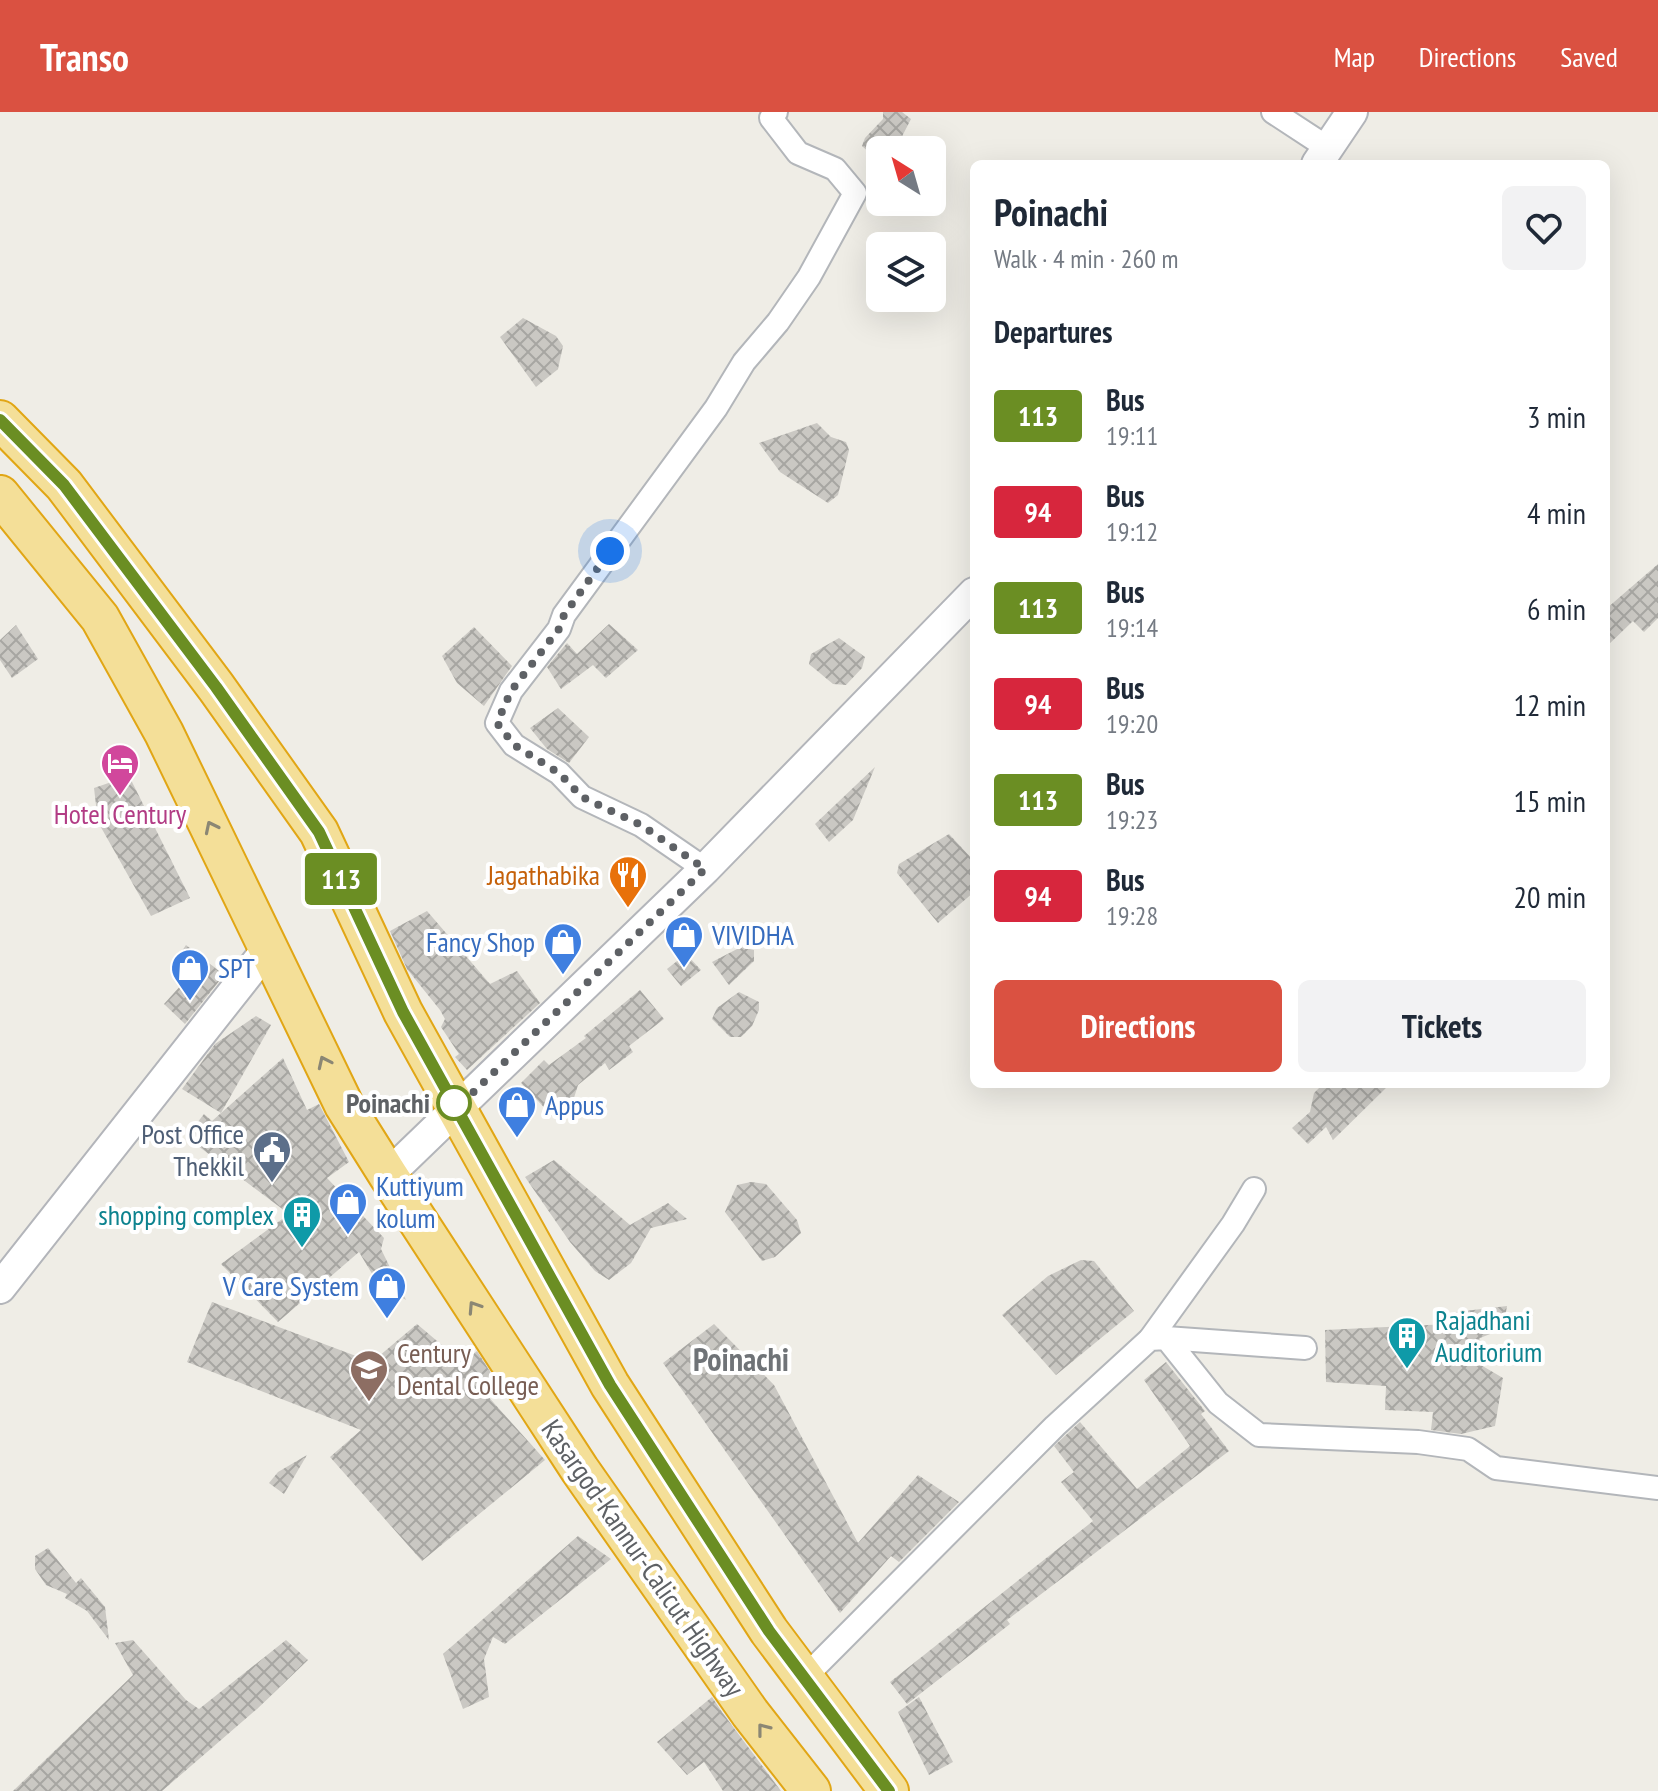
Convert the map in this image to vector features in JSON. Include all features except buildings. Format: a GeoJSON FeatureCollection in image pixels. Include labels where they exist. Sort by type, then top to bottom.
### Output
{"type":"FeatureCollection","features":[{"type":"Feature","properties":{"kind":"highway"},"geometry":{"type":"LineString","coordinates":[[0,420],[64,485],[216,687],[319,832],[403,1012],[610,1385],[769,1631],[889,1791]]}},
{"type":"Feature","properties":{"kind":"highway","name":"Kasargod-Kannur-Calicut Highway"},"geometry":{"type":"LineString","coordinates":[[0,495],[100,618],[164,733],[344,1105],[580,1470],[750,1713],[811,1791]]}},
{"type":"Feature","properties":{"kind":"main road"},"geometry":{"type":"LineString","coordinates":[[1323,156],[1352,112]]}},
{"type":"Feature","properties":{"kind":"main road"},"geometry":{"type":"LineString","coordinates":[[388,1175],[705,869],[970,597]]}},
{"type":"Feature","properties":{"kind":"main road"},"geometry":{"type":"LineString","coordinates":[[0,1288],[269,947]]}},
{"type":"Feature","properties":{"kind":"street"},"geometry":{"type":"LineString","coordinates":[[705,869],[641,825],[582,797],[559,773],[514,745],[497,723],[511,691],[559,629],[564,615],[716,408],[744,362],[794,299],[855,193],[835,169],[798,153],[771,118],[776,112]]}},
{"type":"Feature","properties":{"kind":"street"},"geometry":{"type":"LineString","coordinates":[[1273,112],[1323,156]]}},
{"type":"Feature","properties":{"kind":"street"},"geometry":{"type":"LineString","coordinates":[[804,1678],[1055,1426],[1158,1339],[1254,1189]]}},
{"type":"Feature","properties":{"kind":"street"},"geometry":{"type":"LineString","coordinates":[[1158,1339],[1305,1348]]}},
{"type":"Feature","properties":{"kind":"street"},"geometry":{"type":"LineString","coordinates":[[1158,1339],[1218,1403],[1259,1435],[1418,1442],[1468,1449],[1496,1468],[1658,1488]]}},
{"type":"Feature","properties":{"kind":"bus line","name":"113"},"geometry":{"type":"LineString","coordinates":[[0,420],[64,485],[216,687],[319,832],[403,1012],[610,1385],[769,1631],[889,1791]]}},
{"type":"Feature","properties":{"kind":"place","name":"Hotel Century"},"geometry":{"type":"Point","coordinates":[120,797]}},
{"type":"Feature","properties":{"kind":"place","name":"Jagathabika"},"geometry":{"type":"Point","coordinates":[628,909]}},
{"type":"Feature","properties":{"kind":"place","name":"VIVIDHA"},"geometry":{"type":"Point","coordinates":[684,969]}},
{"type":"Feature","properties":{"kind":"place","name":"Fancy Shop"},"geometry":{"type":"Point","coordinates":[563,976]}},
{"type":"Feature","properties":{"kind":"place","name":"SPT"},"geometry":{"type":"Point","coordinates":[190,1002]}},
{"type":"Feature","properties":{"kind":"place","name":"Poinachi"},"geometry":{"type":"Point","coordinates":[454,1103]}},
{"type":"Feature","properties":{"kind":"place","name":"Appus"},"geometry":{"type":"Point","coordinates":[517,1139]}},
{"type":"Feature","properties":{"kind":"place","name":"Post Office Thekkil"},"geometry":{"type":"Point","coordinates":[272,1184]}},
{"type":"Feature","properties":{"kind":"place","name":"Kuttiyum kolum"},"geometry":{"type":"Point","coordinates":[348,1236]}},
{"type":"Feature","properties":{"kind":"place","name":"shopping complex"},"geometry":{"type":"Point","coordinates":[302,1249]}},
{"type":"Feature","properties":{"kind":"place","name":"V Care System"},"geometry":{"type":"Point","coordinates":[387,1320]}},
{"type":"Feature","properties":{"kind":"place","name":"Rajadhani Auditorium"},"geometry":{"type":"Point","coordinates":[1407,1370]}},
{"type":"Feature","properties":{"kind":"place","name":"Century Dental College"},"geometry":{"type":"Point","coordinates":[369,1403]}},
{"type":"Feature","properties":{"kind":"district","name":"Poinachi"},"geometry":{"type":"Point","coordinates":[741,1360]}},
{"type":"Feature","properties":{"kind":"route"},"geometry":{"type":"LineString","coordinates":[[454,1103],[457,1108],[705,869],[641,825],[582,797],[539,757],[514,745],[497,723],[511,691],[559,629],[564,615],[610,551]]}}]}
